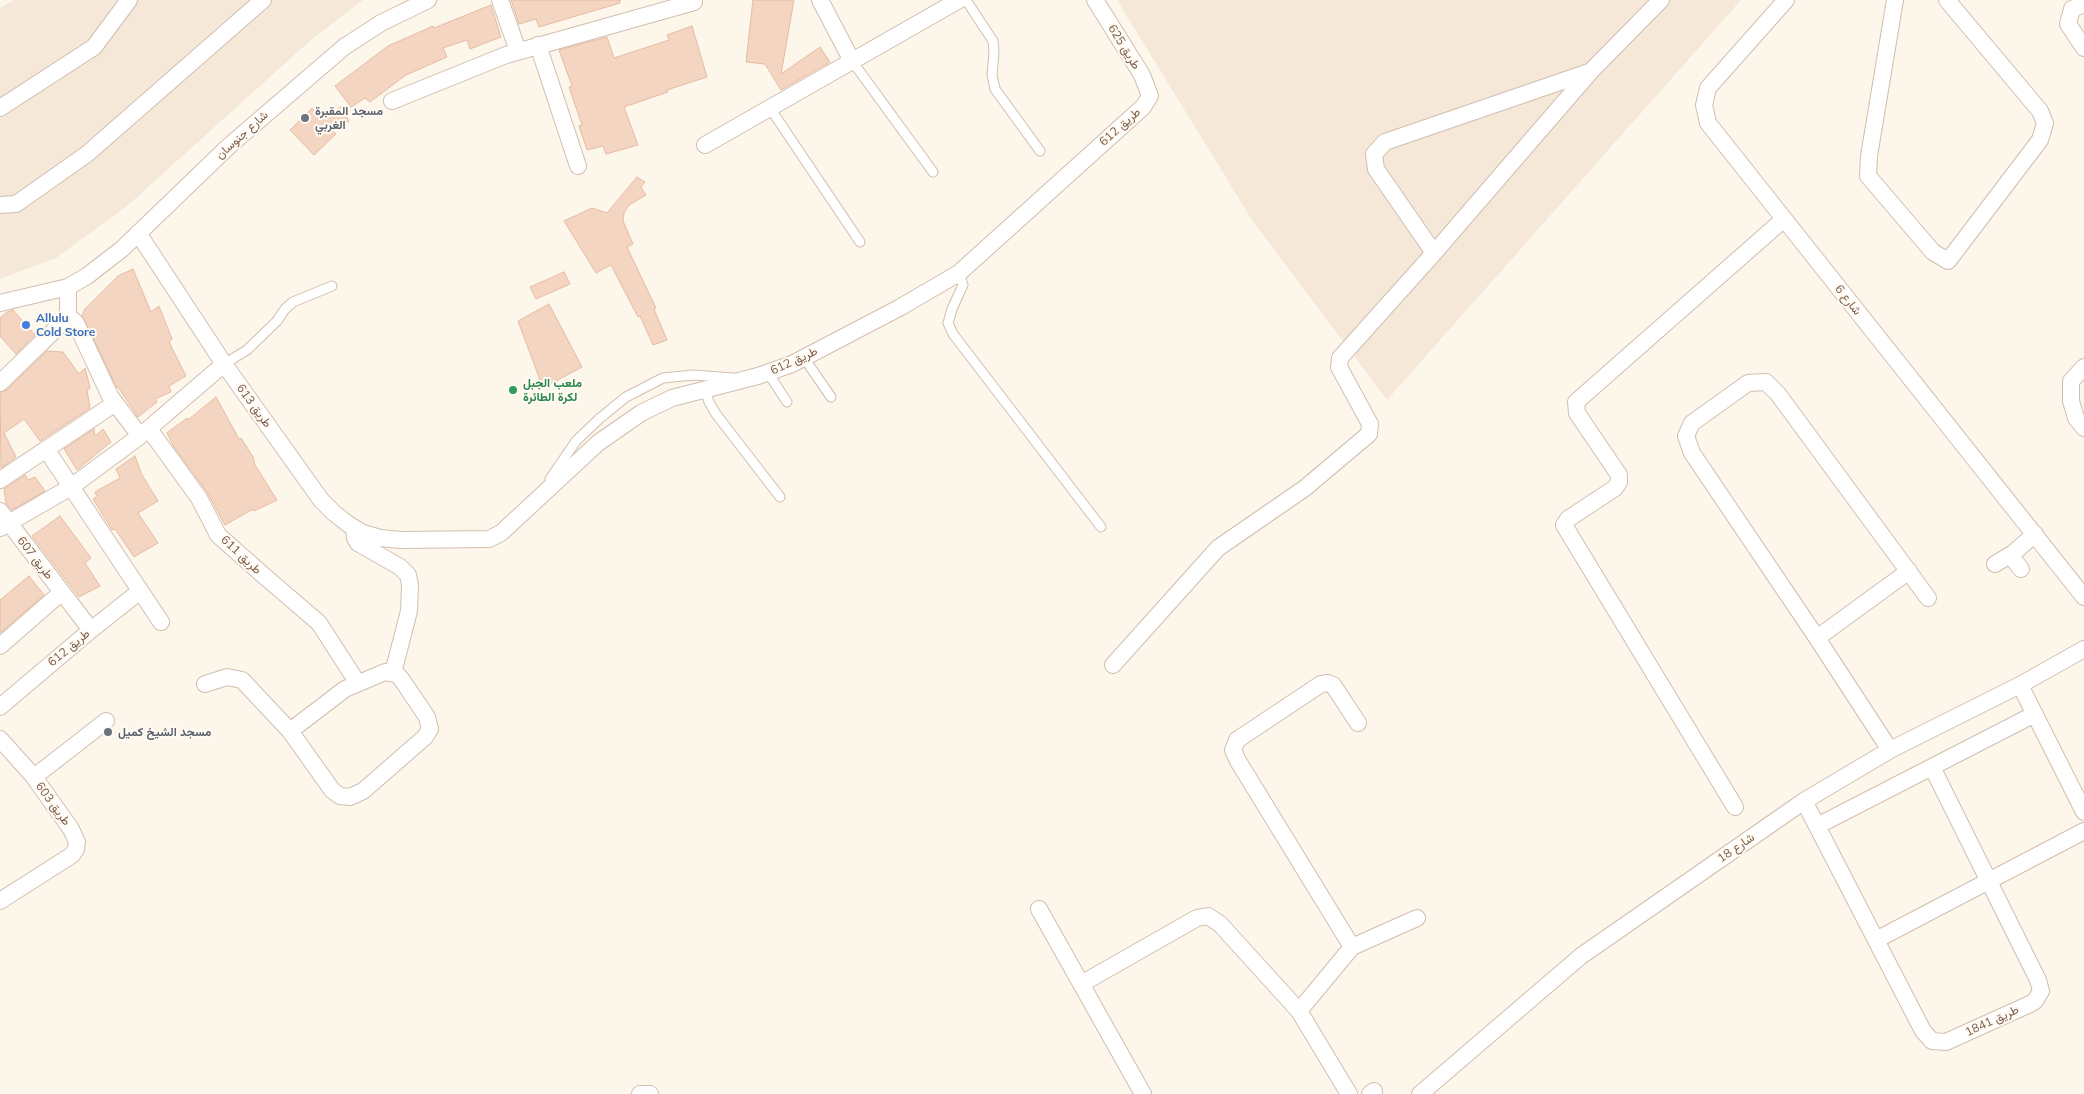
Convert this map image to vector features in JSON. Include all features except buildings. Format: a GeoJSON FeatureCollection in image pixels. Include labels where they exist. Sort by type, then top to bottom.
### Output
{"type":"FeatureCollection","features":[{"type":"Feature","properties":{"kind":"street"},"geometry":{"type":"LineString","coordinates":[[0,108],[94,47],[129,0]]}},
{"type":"Feature","properties":{"kind":"street"},"geometry":{"type":"LineString","coordinates":[[0,205],[16,204],[87,154],[263,0]]}},
{"type":"Feature","properties":{"kind":"street","name":"شارع جنوسان"},"geometry":{"type":"LineString","coordinates":[[0,303],[68,287],[105,263],[138,234],[229,146],[344,47],[381,23],[428,0]]}},
{"type":"Feature","properties":{"kind":"street"},"geometry":{"type":"LineString","coordinates":[[500,0],[518,51]]}},
{"type":"Feature","properties":{"kind":"street"},"geometry":{"type":"LineString","coordinates":[[820,0],[852,61]]}},
{"type":"Feature","properties":{"kind":"street"},"geometry":{"type":"LineString","coordinates":[[705,145],[959,0]]}},
{"type":"Feature","properties":{"kind":"street","name":"طريق 625"},"geometry":{"type":"LineString","coordinates":[[1095,0],[1142,74],[1150,96]]}},
{"type":"Feature","properties":{"kind":"street"},"geometry":{"type":"LineString","coordinates":[[1112,665],[1218,548],[1305,488],[1369,434],[1370,424],[1339,368],[1340,358],[1434,253],[1591,71],[1661,0]]}},
{"type":"Feature","properties":{"kind":"street","name":"شارع 6"},"geometry":{"type":"LineString","coordinates":[[1786,0],[1708,88],[1704,105],[1708,123],[2084,597]]}},
{"type":"Feature","properties":{"kind":"street"},"geometry":{"type":"LineString","coordinates":[[1896,0],[1869,156],[1868,176],[1932,252],[1948,261],[2040,140],[2046,123],[2040,111],[1947,0]]}},
{"type":"Feature","properties":{"kind":"street"},"geometry":{"type":"LineString","coordinates":[[392,101],[518,51],[694,2]]}},
{"type":"Feature","properties":{"kind":"street"},"geometry":{"type":"LineString","coordinates":[[2084,4],[2072,9],[2068,24],[2084,48]]}},
{"type":"Feature","properties":{"kind":"street"},"geometry":{"type":"LineString","coordinates":[[538,45],[578,166]]}},
{"type":"Feature","properties":{"kind":"street"},"geometry":{"type":"LineString","coordinates":[[1434,253],[1376,169],[1374,154],[1385,142],[1591,71]]}},
{"type":"Feature","properties":{"kind":"street","name":"طريق 612"},"geometry":{"type":"LineString","coordinates":[[401,540],[489,539],[501,533],[598,443],[626,422],[664,402],[768,373],[804,358],[899,308],[959,273],[1143,107],[1150,96]]}},
{"type":"Feature","properties":{"kind":"street"},"geometry":{"type":"LineString","coordinates":[[1735,806],[1564,525],[1568,518],[1615,488],[1619,482],[1619,475],[1577,413],[1576,402],[1784,219]]}},
{"type":"Feature","properties":{"kind":"street","name":"طريق 613"},"geometry":{"type":"LineString","coordinates":[[138,234],[224,364],[322,500],[334,513],[354,528],[380,538],[401,540]]}},
{"type":"Feature","properties":{"kind":"street"},"geometry":{"type":"LineString","coordinates":[[0,383],[61,324],[67,315],[68,287]]}},
{"type":"Feature","properties":{"kind":"street","name":"طريق 611"},"geometry":{"type":"LineString","coordinates":[[67,315],[76,323],[114,404],[145,432],[199,498],[218,534],[263,576],[310,614],[333,642],[357,682]]}},
{"type":"Feature","properties":{"kind":"street"},"geometry":{"type":"LineString","coordinates":[[3,521],[71,487],[145,432],[224,364]]}},
{"type":"Feature","properties":{"kind":"street"},"geometry":{"type":"LineString","coordinates":[[2084,367],[2071,381],[2071,402],[2076,418],[2084,428]]}},
{"type":"Feature","properties":{"kind":"street"},"geometry":{"type":"LineString","coordinates":[[1890,750],[1692,453],[1686,436],[1692,423],[1748,383],[1766,382],[1778,394],[1928,598]]}},
{"type":"Feature","properties":{"kind":"street"},"geometry":{"type":"LineString","coordinates":[[0,480],[114,404]]}},
{"type":"Feature","properties":{"kind":"street"},"geometry":{"type":"LineString","coordinates":[[46,449],[161,622]]}},
{"type":"Feature","properties":{"kind":"street","name":"طريق 607"},"geometry":{"type":"LineString","coordinates":[[3,521],[91,630]]}},
{"type":"Feature","properties":{"kind":"street"},"geometry":{"type":"LineString","coordinates":[[354,528],[355,538],[358,543],[400,567],[408,575],[410,585],[409,611],[393,673]]}},
{"type":"Feature","properties":{"kind":"street"},"geometry":{"type":"LineString","coordinates":[[1995,564],[2011,555],[2035,534]]}},
{"type":"Feature","properties":{"kind":"street"},"geometry":{"type":"LineString","coordinates":[[2011,555],[2021,569]]}},
{"type":"Feature","properties":{"kind":"street"},"geometry":{"type":"LineString","coordinates":[[1817,638],[1909,571]]}},
{"type":"Feature","properties":{"kind":"street","name":"طريق 612"},"geometry":{"type":"LineString","coordinates":[[0,706],[140,591]]}},
{"type":"Feature","properties":{"kind":"street","name":"طريق 607"},"geometry":{"type":"LineString","coordinates":[[0,646],[62,592]]}},
{"type":"Feature","properties":{"kind":"street","name":"شارع 18"},"geometry":{"type":"LineString","coordinates":[[1420,1094],[1581,956],[1804,801],[1890,750],[2020,685],[2084,649]]}},
{"type":"Feature","properties":{"kind":"street"},"geometry":{"type":"LineString","coordinates":[[205,684],[227,677],[242,680],[290,731],[332,790],[345,797],[359,794],[425,737],[430,730],[427,717],[402,680],[393,673],[381,673],[357,682],[290,731]]}},
{"type":"Feature","properties":{"kind":"street"},"geometry":{"type":"LineString","coordinates":[[1352,947],[1238,761],[1234,750],[1237,740],[1321,684],[1328,683],[1333,685],[1358,723]]}},
{"type":"Feature","properties":{"kind":"street"},"geometry":{"type":"LineString","coordinates":[[2020,685],[2084,812]]}},
{"type":"Feature","properties":{"kind":"street"},"geometry":{"type":"LineString","coordinates":[[1817,826],[2035,714]]}},
{"type":"Feature","properties":{"kind":"street"},"geometry":{"type":"LineString","coordinates":[[34,777],[106,721]]}},
{"type":"Feature","properties":{"kind":"street","name":"طريق 603"},"geometry":{"type":"LineString","coordinates":[[0,739],[34,777],[75,836],[77,842],[76,849],[72,855],[0,901]]}},
{"type":"Feature","properties":{"kind":"street","name":"طريق 1841"},"geometry":{"type":"LineString","coordinates":[[1804,801],[1923,1031],[1932,1041],[1946,1042],[2030,1004],[2039,996],[2040,985],[1932,767]]}},
{"type":"Feature","properties":{"kind":"street"},"geometry":{"type":"LineString","coordinates":[[1876,940],[2084,831]]}},
{"type":"Feature","properties":{"kind":"street"},"geometry":{"type":"LineString","coordinates":[[1039,909],[1143,1094]]}},
{"type":"Feature","properties":{"kind":"street"},"geometry":{"type":"LineString","coordinates":[[1081,984],[1197,918],[1208,916],[1220,924],[1300,1012],[1349,1094]]}},
{"type":"Feature","properties":{"kind":"street"},"geometry":{"type":"LineString","coordinates":[[1300,1012],[1352,947],[1417,918]]}},
{"type":"Feature","properties":{"kind":"street"},"geometry":{"type":"LineString","coordinates":[[640,1094],[650,1094]]}},
{"type":"Feature","properties":{"kind":"lane"},"geometry":{"type":"LineString","coordinates":[[966,0],[993,41],[992,75],[995,89],[1040,151]]}},
{"type":"Feature","properties":{"kind":"lane"},"geometry":{"type":"LineString","coordinates":[[852,61],[932,172]]}},
{"type":"Feature","properties":{"kind":"lane"},"geometry":{"type":"LineString","coordinates":[[770,108],[860,242]]}},
{"type":"Feature","properties":{"kind":"lane"},"geometry":{"type":"LineString","coordinates":[[959,273],[963,285],[948,323],[953,334],[1101,527]]}},
{"type":"Feature","properties":{"kind":"lane"},"geometry":{"type":"LineString","coordinates":[[224,364],[247,350],[277,321],[285,309],[293,302],[332,286]]}},
{"type":"Feature","properties":{"kind":"lane"},"geometry":{"type":"LineString","coordinates":[[804,358],[832,396]]}},
{"type":"Feature","properties":{"kind":"lane"},"geometry":{"type":"LineString","coordinates":[[768,373],[787,402]]}},
{"type":"Feature","properties":{"kind":"lane"},"geometry":{"type":"LineString","coordinates":[[535,502],[576,441],[626,397],[663,378],[693,375],[748,379]]}},
{"type":"Feature","properties":{"kind":"lane"},"geometry":{"type":"LineString","coordinates":[[705,390],[712,408],[780,496]]}},
{"type":"Feature","properties":{"kind":"shaded area"},"geometry":{"type":"Polygon","coordinates":[[[14,0],[363,0],[312,39],[126,207],[56,258],[0,279],[0,8],[14,0]]]}},
{"type":"Feature","properties":{"kind":"shaded area"},"geometry":{"type":"Polygon","coordinates":[[[1117,0],[1741,0],[1387,400],[1252,220],[1117,0]]]}},
{"type":"Feature","properties":{"kind":"place","name":"مسجد المقبرة الغربي"},"geometry":{"type":"Point","coordinates":[305,118]}},
{"type":"Feature","properties":{"kind":"place","name":"Allulu Cold Store"},"geometry":{"type":"Point","coordinates":[26,325]}},
{"type":"Feature","properties":{"kind":"place","name":"ملعب الجبل لكرة الطائرة"},"geometry":{"type":"Point","coordinates":[513,390]}},
{"type":"Feature","properties":{"kind":"place","name":"مسجد الشيخ كميل"},"geometry":{"type":"Point","coordinates":[108,732]}}]}
